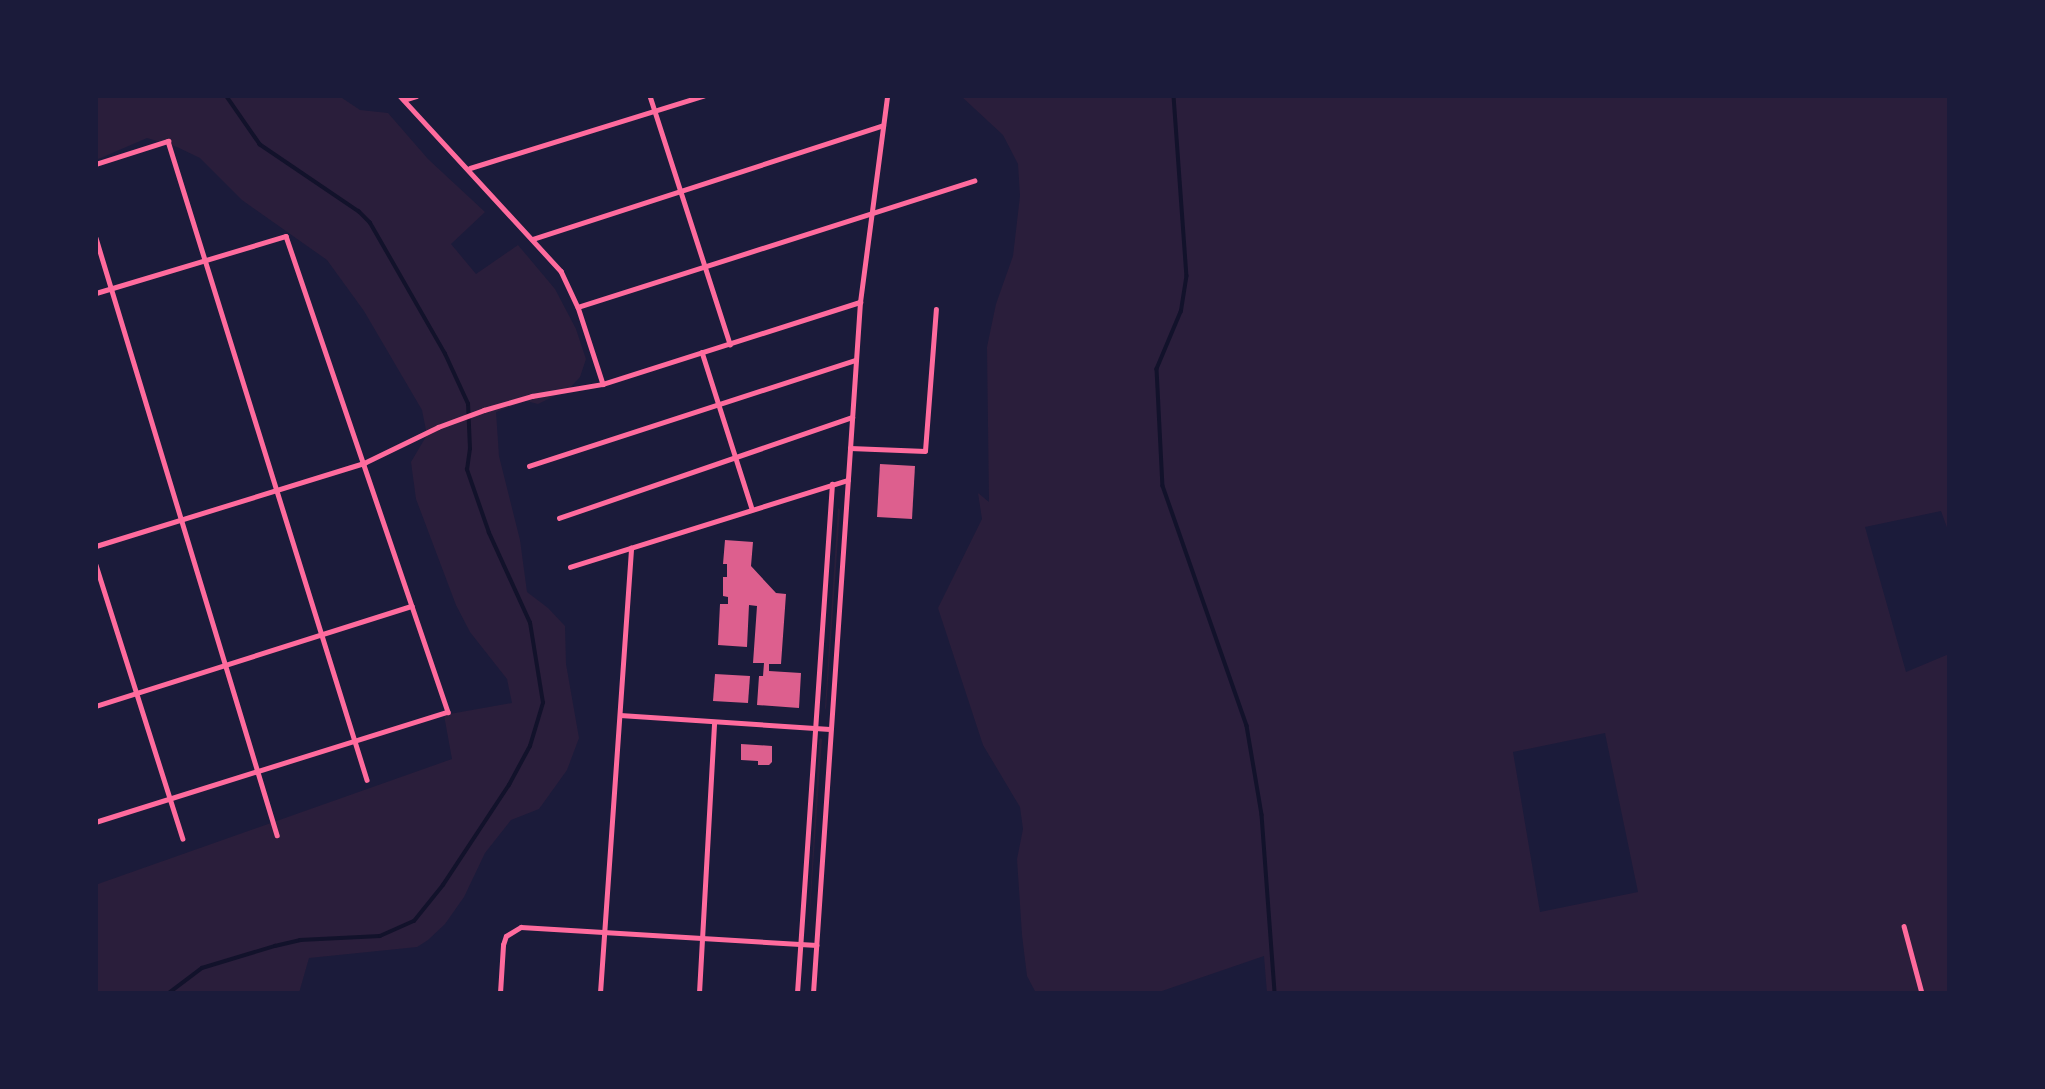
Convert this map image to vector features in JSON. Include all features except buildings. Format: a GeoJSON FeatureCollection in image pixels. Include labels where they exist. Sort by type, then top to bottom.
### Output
{"type":"FeatureCollection","features":[{"type":"Feature","properties":{"kind":"street"},"geometry":{"type":"LineString","coordinates":[[370,96],[381,96]]}},
{"type":"Feature","properties":{"kind":"street"},"geometry":{"type":"LineString","coordinates":[[402,98],[416,96]]}},
{"type":"Feature","properties":{"kind":"street"},"geometry":{"type":"LineString","coordinates":[[650,96],[730,344]]}},
{"type":"Feature","properties":{"kind":"street"},"geometry":{"type":"LineString","coordinates":[[470,169],[703,96]]}},
{"type":"Feature","properties":{"kind":"street"},"geometry":{"type":"LineString","coordinates":[[813,993],[855,360],[869,215],[887,96]]}},
{"type":"Feature","properties":{"kind":"street"},"geometry":{"type":"LineString","coordinates":[[402,98],[561,271],[578,307],[604,384]]}},
{"type":"Feature","properties":{"kind":"street"},"geometry":{"type":"LineString","coordinates":[[533,239],[883,125]]}},
{"type":"Feature","properties":{"kind":"street"},"geometry":{"type":"LineString","coordinates":[[96,164],[168,141],[367,780]]}},
{"type":"Feature","properties":{"kind":"street"},"geometry":{"type":"LineString","coordinates":[[578,307],[974,181]]}},
{"type":"Feature","properties":{"kind":"street"},"geometry":{"type":"LineString","coordinates":[[96,293],[286,236],[447,712],[96,822]]}},
{"type":"Feature","properties":{"kind":"street"},"geometry":{"type":"LineString","coordinates":[[96,238],[277,835]]}},
{"type":"Feature","properties":{"kind":"street"},"geometry":{"type":"LineString","coordinates":[[96,546],[364,463],[438,427],[484,410],[532,396],[604,384],[860,302]]}},
{"type":"Feature","properties":{"kind":"street"},"geometry":{"type":"LineString","coordinates":[[850,448],[925,451],[936,309]]}},
{"type":"Feature","properties":{"kind":"street"},"geometry":{"type":"LineString","coordinates":[[702,352],[752,509]]}},
{"type":"Feature","properties":{"kind":"street"},"geometry":{"type":"LineString","coordinates":[[530,466],[855,360]]}},
{"type":"Feature","properties":{"kind":"street"},"geometry":{"type":"LineString","coordinates":[[559,519],[852,417]]}},
{"type":"Feature","properties":{"kind":"street"},"geometry":{"type":"LineString","coordinates":[[570,567],[848,480]]}},
{"type":"Feature","properties":{"kind":"street"},"geometry":{"type":"LineString","coordinates":[[797,993],[832,484]]}},
{"type":"Feature","properties":{"kind":"street"},"geometry":{"type":"LineString","coordinates":[[600,993],[631,548]]}},
{"type":"Feature","properties":{"kind":"street"},"geometry":{"type":"LineString","coordinates":[[96,565],[183,839]]}},
{"type":"Feature","properties":{"kind":"street"},"geometry":{"type":"LineString","coordinates":[[96,706],[412,606]]}},
{"type":"Feature","properties":{"kind":"street"},"geometry":{"type":"LineString","coordinates":[[621,715],[830,729]]}},
{"type":"Feature","properties":{"kind":"street"},"geometry":{"type":"LineString","coordinates":[[699,993],[714,722]]}},
{"type":"Feature","properties":{"kind":"street"},"geometry":{"type":"LineString","coordinates":[[499,993],[503,944],[512,930],[531,925],[816,945]]}},
{"type":"Feature","properties":{"kind":"street"},"geometry":{"type":"LineString","coordinates":[[1904,926],[1922,993]]}},
{"type":"Feature","properties":{"kind":"shaded area"},"geometry":{"type":"Polygon","coordinates":[[[96,96],[339,96],[360,110],[388,113],[428,159],[485,212],[451,244],[476,274],[518,245],[555,289],[576,329],[586,359],[580,377],[569,389],[538,404],[526,401],[496,412],[499,456],[520,540],[527,592],[565,626],[566,664],[579,738],[567,770],[539,809],[511,820],[485,853],[464,897],[445,924],[428,940],[417,947],[309,958],[299,993],[96,993],[98,884],[452,759],[444,715],[512,703],[507,679],[470,632],[456,605],[416,499],[411,462],[427,435],[422,410],[364,311],[327,260],[242,200],[200,158],[177,147],[147,138],[96,160],[96,96]]]}},
{"type":"Feature","properties":{"kind":"shaded area"},"geometry":{"type":"Polygon","coordinates":[[[961,96],[1949,96],[1949,533],[1941,511],[1865,527],[1906,672],[1949,654],[1949,993],[1267,993],[1264,956],[1156,993],[1036,993],[1027,976],[1022,935],[1017,859],[1023,829],[1020,807],[983,745],[938,608],[982,519],[978,493],[989,502],[987,347],[996,304],[1013,256],[1020,196],[1018,164],[1003,135],[961,96]],[[1605,733],[1513,752],[1540,912],[1638,892],[1605,733]]]}},
{"type":"Feature","properties":{"kind":"shaded area"},"geometry":{"type":"Polygon","coordinates":[[[838,508],[840,510],[826,710],[825,708],[838,508]]]}},
{"type":"Feature","properties":{"kind":"shaded area"},"geometry":{"type":"Polygon","coordinates":[[[822,739],[808,939],[819,740],[822,739]]]}},
{"type":"Feature","properties":{"kind":"waterway"},"geometry":{"type":"LineString","coordinates":[[169,993],[202,968],[275,946],[300,940],[380,936],[414,921],[443,885],[509,785],[530,746],[543,703],[530,623],[489,533],[467,470],[470,449],[468,404],[445,354],[370,223],[359,212],[260,145],[226,96]]}},
{"type":"Feature","properties":{"kind":"waterway"},"geometry":{"type":"LineString","coordinates":[[1174,96],[1187,276],[1181,312],[1157,369],[1163,486],[1247,726],[1262,815],[1275,993]]}}]}
